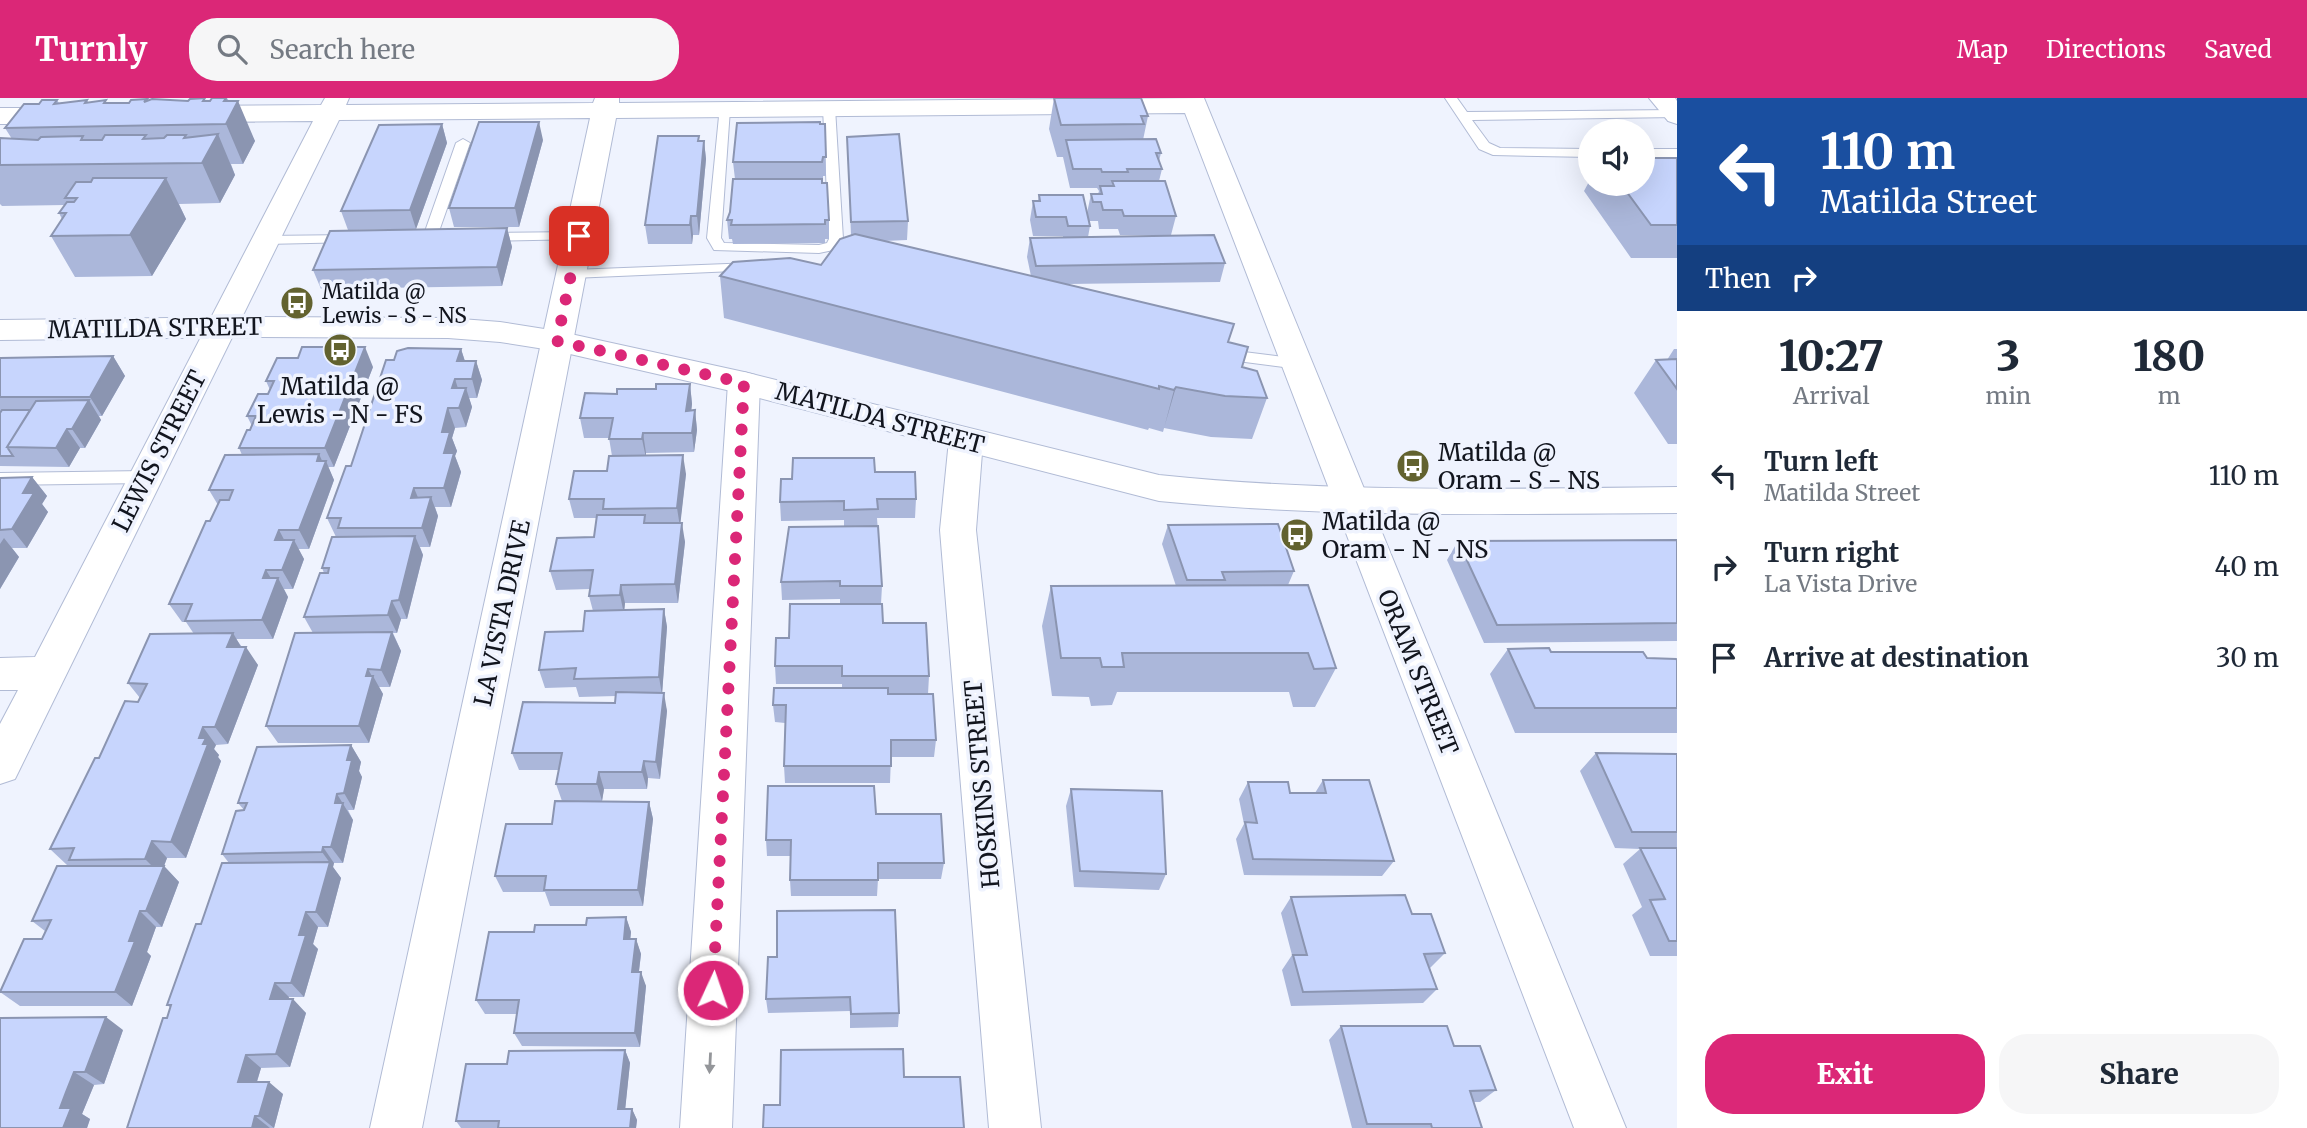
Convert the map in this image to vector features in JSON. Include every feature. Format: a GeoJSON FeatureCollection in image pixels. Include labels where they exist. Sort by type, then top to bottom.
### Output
{"type":"FeatureCollection","features":[{"type":"Feature","properties":{"kind":"street"},"geometry":{"type":"LineString","coordinates":[[167,115],[333,106],[606,104],[724,109],[834,105],[1193,102]]}},
{"type":"Feature","properties":{"kind":"street","name":"ORAM STREET"},"geometry":{"type":"LineString","coordinates":[[1193,102],[1600,1128]]}},
{"type":"Feature","properties":{"kind":"street","name":"LA VISTA DRIVE"},"geometry":{"type":"LineString","coordinates":[[396,1128],[606,104]]}},
{"type":"Feature","properties":{"kind":"street","name":"LEWIS STREET"},"geometry":{"type":"LineString","coordinates":[[0,766],[333,106]]}},
{"type":"Feature","properties":{"kind":"street"},"geometry":{"type":"LineString","coordinates":[[0,116],[40,107],[86,116]]}},
{"type":"Feature","properties":{"kind":"street","name":"MATILDA STREET"},"geometry":{"type":"LineString","coordinates":[[0,330],[222,327],[448,328],[500,332],[557,341],[744,383],[1159,488],[1227,496],[1351,502],[1677,500]]}},
{"type":"Feature","properties":{"kind":"street"},"geometry":{"type":"LineString","coordinates":[[706,1128],[744,383]]}},
{"type":"Feature","properties":{"kind":"street","name":"HOSKINS STREET"},"geometry":{"type":"LineString","coordinates":[[967,440],[958,530],[1015,1128]]}},
{"type":"Feature","properties":{"kind":"street"},"geometry":{"type":"LineString","coordinates":[[0,674],[47,673]]}},
{"type":"Feature","properties":{"kind":"lane"},"geometry":{"type":"LineString","coordinates":[[1451,98],[1484,146],[1498,152],[1578,153]]}},
{"type":"Feature","properties":{"kind":"lane"},"geometry":{"type":"LineString","coordinates":[[724,109],[714,238],[719,247],[819,249],[833,246],[836,239],[834,105]]}},
{"type":"Feature","properties":{"kind":"lane"},"geometry":{"type":"LineString","coordinates":[[1463,116],[1671,109]]}},
{"type":"Feature","properties":{"kind":"lane"},"geometry":{"type":"LineString","coordinates":[[430,237],[463,143]]}},
{"type":"Feature","properties":{"kind":"lane"},"geometry":{"type":"LineString","coordinates":[[1655,153],[1677,153]]}},
{"type":"Feature","properties":{"kind":"lane"},"geometry":{"type":"LineString","coordinates":[[471,237],[579,236]]}},
{"type":"Feature","properties":{"kind":"lane"},"geometry":{"type":"LineString","coordinates":[[265,240],[366,238]]}},
{"type":"Feature","properties":{"kind":"lane"},"geometry":{"type":"LineString","coordinates":[[572,274],[771,266]]}},
{"type":"Feature","properties":{"kind":"lane"},"geometry":{"type":"LineString","coordinates":[[1209,351],[1236,358],[1299,364]]}},
{"type":"Feature","properties":{"kind":"lane"},"geometry":{"type":"LineString","coordinates":[[0,479],[146,477]]}},
{"type":"Feature","properties":{"kind":"building"},"geometry":{"type":"Polygon","coordinates":[[[205,98],[203,101],[226,98],[224,101],[238,101],[226,124],[5,128],[24,104],[39,104],[42,100],[57,100],[54,104],[87,100],[85,103],[106,100],[104,103],[129,103],[131,100],[188,101],[205,98]]]}},
{"type":"Feature","properties":{"kind":"building"},"geometry":{"type":"Polygon","coordinates":[[[1054,98],[1141,98],[1148,116],[1141,116],[1144,124],[1061,125],[1054,98]]]}},
{"type":"Feature","properties":{"kind":"building"},"geometry":{"type":"Polygon","coordinates":[[[479,122],[539,122],[515,208],[449,208],[479,122]]]}},
{"type":"Feature","properties":{"kind":"building"},"geometry":{"type":"Polygon","coordinates":[[[737,123],[825,124],[826,157],[823,157],[822,162],[733,162],[737,123]]]}},
{"type":"Feature","properties":{"kind":"building"},"geometry":{"type":"Polygon","coordinates":[[[442,124],[410,210],[341,211],[379,125],[442,124]]]}},
{"type":"Feature","properties":{"kind":"building"},"geometry":{"type":"Polygon","coordinates":[[[218,134],[202,163],[0,165],[0,138],[38,140],[41,137],[83,136],[81,140],[102,140],[105,135],[146,135],[143,139],[164,138],[167,135],[186,135],[184,138],[218,134]]]}},
{"type":"Feature","properties":{"kind":"building"},"geometry":{"type":"Polygon","coordinates":[[[899,134],[908,221],[851,222],[847,137],[899,134]]]}},
{"type":"Feature","properties":{"kind":"building"},"geometry":{"type":"Polygon","coordinates":[[[658,136],[699,136],[698,141],[704,141],[697,216],[691,216],[690,225],[645,225],[658,136]]]}},
{"type":"Feature","properties":{"kind":"building"},"geometry":{"type":"Polygon","coordinates":[[[1156,139],[1161,153],[1156,153],[1162,169],[1127,169],[1128,172],[1073,169],[1066,140],[1156,139]]]}},
{"type":"Feature","properties":{"kind":"building"},"geometry":{"type":"Polygon","coordinates":[[[1655,158],[1677,158],[1677,225],[1651,225],[1630,196],[1655,196],[1655,158]]]}},
{"type":"Feature","properties":{"kind":"building"},"geometry":{"type":"Polygon","coordinates":[[[93,178],[166,178],[130,235],[51,236],[66,213],[59,213],[67,202],[74,202],[77,198],[65,198],[76,182],[91,182],[93,178]]]}},
{"type":"Feature","properties":{"kind":"building"},"geometry":{"type":"Polygon","coordinates":[[[733,179],[822,179],[822,183],[827,183],[829,220],[825,220],[825,224],[731,225],[732,220],[727,220],[733,179]]]}},
{"type":"Feature","properties":{"kind":"building"},"geometry":{"type":"Polygon","coordinates":[[[1112,181],[1165,181],[1176,216],[1124,216],[1122,210],[1103,210],[1101,202],[1093,202],[1091,194],[1102,194],[1100,186],[1114,186],[1112,181]]]}},
{"type":"Feature","properties":{"kind":"building"},"geometry":{"type":"Polygon","coordinates":[[[1039,195],[1083,195],[1090,226],[1068,226],[1066,217],[1036,217],[1033,201],[1040,201],[1039,195]]]}},
{"type":"Feature","properties":{"kind":"building"},"geometry":{"type":"Polygon","coordinates":[[[507,228],[497,267],[313,270],[330,231],[507,228]]]}},
{"type":"Feature","properties":{"kind":"building"},"geometry":{"type":"Polygon","coordinates":[[[855,234],[1234,324],[1228,342],[1248,347],[1242,367],[1257,371],[1267,398],[1225,396],[1176,387],[1174,390],[1159,386],[1159,389],[720,276],[733,262],[790,258],[821,265],[840,239],[855,234]]]}},
{"type":"Feature","properties":{"kind":"building"},"geometry":{"type":"Polygon","coordinates":[[[1214,235],[1225,263],[1036,266],[1030,238],[1214,235]]]}},
{"type":"Feature","properties":{"kind":"building"},"geometry":{"type":"Polygon","coordinates":[[[302,347],[365,347],[325,448],[239,448],[256,416],[247,416],[258,394],[268,394],[274,381],[266,381],[277,358],[298,358],[302,347]]]}},
{"type":"Feature","properties":{"kind":"building"},"geometry":{"type":"Polygon","coordinates":[[[408,348],[461,349],[457,361],[476,361],[472,379],[455,379],[452,388],[466,388],[459,408],[448,408],[442,432],[450,432],[444,453],[454,453],[444,488],[414,488],[411,498],[431,497],[422,528],[338,528],[341,518],[327,518],[346,466],[351,466],[386,360],[394,360],[397,351],[408,348]]]}},
{"type":"Feature","properties":{"kind":"building"},"geometry":{"type":"Polygon","coordinates":[[[113,356],[90,397],[0,397],[0,358],[113,356]]]}},
{"type":"Feature","properties":{"kind":"building"},"geometry":{"type":"Polygon","coordinates":[[[1677,359],[1677,389],[1656,360],[1677,359]]]}},
{"type":"Feature","properties":{"kind":"building"},"geometry":{"type":"Polygon","coordinates":[[[656,384],[690,384],[686,411],[695,410],[692,433],[643,433],[642,439],[609,439],[613,418],[580,418],[585,393],[617,394],[617,389],[656,389],[656,384]]]}},
{"type":"Feature","properties":{"kind":"building"},"geometry":{"type":"Polygon","coordinates":[[[89,400],[72,429],[67,429],[56,448],[7,447],[36,401],[89,400]]]}},
{"type":"Feature","properties":{"kind":"building"},"geometry":{"type":"Polygon","coordinates":[[[2,410],[30,410],[7,447],[13,456],[0,456],[2,410]]]}},
{"type":"Feature","properties":{"kind":"building"},"geometry":{"type":"Polygon","coordinates":[[[319,454],[317,461],[326,461],[299,530],[279,530],[275,540],[294,540],[282,570],[266,570],[263,578],[278,578],[262,620],[185,621],[192,604],[169,604],[206,521],[210,521],[220,500],[229,500],[233,490],[209,490],[225,455],[319,454]]]}},
{"type":"Feature","properties":{"kind":"building"},"geometry":{"type":"Polygon","coordinates":[[[683,455],[677,508],[603,509],[604,499],[569,499],[574,471],[607,471],[609,456],[683,455]]]}},
{"type":"Feature","properties":{"kind":"building"},"geometry":{"type":"Polygon","coordinates":[[[793,458],[874,458],[875,472],[915,472],[916,499],[877,499],[878,509],[844,510],[844,501],[780,502],[781,479],[792,479],[793,458]]]}},
{"type":"Feature","properties":{"kind":"building"},"geometry":{"type":"Polygon","coordinates":[[[32,477],[23,493],[34,493],[12,529],[0,530],[0,478],[32,477]]]}},
{"type":"Feature","properties":{"kind":"building"},"geometry":{"type":"Polygon","coordinates":[[[597,515],[645,515],[644,523],[682,523],[675,584],[621,585],[620,595],[589,596],[593,570],[550,571],[557,538],[594,537],[597,515]]]}},
{"type":"Feature","properties":{"kind":"building"},"geometry":{"type":"Polygon","coordinates":[[[1278,524],[1294,571],[1222,572],[1225,580],[1187,580],[1168,525],[1278,524]]]}},
{"type":"Feature","properties":{"kind":"building"},"geometry":{"type":"Polygon","coordinates":[[[878,526],[882,586],[840,586],[840,581],[781,582],[789,527],[878,526]]]}},
{"type":"Feature","properties":{"kind":"building"},"geometry":{"type":"Polygon","coordinates":[[[415,536],[399,600],[392,601],[388,615],[304,617],[320,573],[328,573],[329,568],[322,568],[332,537],[415,536]]]}},
{"type":"Feature","properties":{"kind":"building"},"geometry":{"type":"Polygon","coordinates":[[[1677,540],[1677,623],[1497,625],[1458,541],[1677,540]]]}},
{"type":"Feature","properties":{"kind":"building"},"geometry":{"type":"Polygon","coordinates":[[[1308,585],[1336,668],[1314,669],[1308,653],[1122,653],[1124,667],[1102,667],[1100,658],[1061,658],[1051,586],[1308,585]]]}},
{"type":"Feature","properties":{"kind":"building"},"geometry":{"type":"Polygon","coordinates":[[[790,604],[882,604],[883,623],[926,623],[929,676],[842,676],[842,666],[775,666],[776,638],[789,638],[790,604]]]}},
{"type":"Feature","properties":{"kind":"building"},"geometry":{"type":"Polygon","coordinates":[[[664,609],[659,677],[574,679],[576,668],[539,670],[545,632],[583,631],[585,611],[664,609]]]}},
{"type":"Feature","properties":{"kind":"building"},"geometry":{"type":"Polygon","coordinates":[[[392,632],[381,670],[368,669],[366,676],[373,676],[359,726],[266,726],[295,633],[392,632]]]}},
{"type":"Feature","properties":{"kind":"building"},"geometry":{"type":"Polygon","coordinates":[[[233,633],[227,647],[246,647],[215,727],[203,727],[199,738],[206,738],[203,744],[208,744],[171,842],[152,841],[145,859],[69,860],[74,848],[50,849],[95,758],[99,758],[125,701],[138,702],[147,684],[128,683],[150,634],[233,633]]]}},
{"type":"Feature","properties":{"kind":"building"},"geometry":{"type":"Polygon","coordinates":[[[1549,648],[1551,652],[1643,652],[1647,658],[1676,659],[1677,708],[1535,708],[1508,649],[1549,648]]]}},
{"type":"Feature","properties":{"kind":"building"},"geometry":{"type":"Polygon","coordinates":[[[774,688],[888,688],[888,694],[933,694],[936,740],[891,740],[891,766],[784,766],[786,705],[773,705],[774,688]]]}},
{"type":"Feature","properties":{"kind":"building"},"geometry":{"type":"Polygon","coordinates":[[[616,692],[664,693],[656,762],[644,761],[642,772],[599,772],[597,784],[556,784],[562,753],[512,753],[523,702],[615,703],[616,692]]]}},
{"type":"Feature","properties":{"kind":"building"},"geometry":{"type":"Polygon","coordinates":[[[351,745],[347,760],[352,760],[344,793],[337,794],[335,803],[343,803],[331,847],[323,847],[322,852],[222,854],[236,811],[244,810],[247,803],[238,803],[257,747],[351,745]]]}},
{"type":"Feature","properties":{"kind":"building"},"geometry":{"type":"Polygon","coordinates":[[[1596,753],[1677,754],[1677,832],[1632,832],[1596,753]]]}},
{"type":"Feature","properties":{"kind":"building"},"geometry":{"type":"Polygon","coordinates":[[[1323,780],[1369,780],[1394,861],[1253,859],[1245,822],[1257,823],[1248,782],[1288,782],[1290,793],[1326,793],[1323,780]]]}},
{"type":"Feature","properties":{"kind":"building"},"geometry":{"type":"Polygon","coordinates":[[[768,786],[874,786],[876,814],[941,814],[944,863],[878,863],[878,880],[790,880],[791,840],[766,840],[768,786]]]}},
{"type":"Feature","properties":{"kind":"building"},"geometry":{"type":"Polygon","coordinates":[[[1071,789],[1162,791],[1166,874],[1080,871],[1071,789]]]}},
{"type":"Feature","properties":{"kind":"building"},"geometry":{"type":"Polygon","coordinates":[[[555,801],[649,802],[638,890],[544,890],[546,876],[495,876],[506,824],[552,824],[555,801]]]}},
{"type":"Feature","properties":{"kind":"building"},"geometry":{"type":"Polygon","coordinates":[[[1640,848],[1677,848],[1677,941],[1669,941],[1650,900],[1665,899],[1640,848]]]}},
{"type":"Feature","properties":{"kind":"building"},"geometry":{"type":"Polygon","coordinates":[[[330,862],[316,912],[306,912],[299,935],[306,935],[291,983],[275,983],[270,999],[293,999],[276,1054],[246,1055],[238,1082],[269,1082],[259,1116],[255,1116],[252,1128],[127,1128],[163,1018],[167,1018],[171,1005],[167,1005],[196,924],[201,924],[222,863],[330,862]]]}},
{"type":"Feature","properties":{"kind":"building"},"geometry":{"type":"Polygon","coordinates":[[[57,866],[164,866],[146,911],[140,911],[129,941],[135,941],[115,992],[0,992],[24,939],[42,939],[51,920],[32,921],[57,866]]]}},
{"type":"Feature","properties":{"kind":"building"},"geometry":{"type":"Polygon","coordinates":[[[1405,895],[1412,914],[1431,914],[1445,953],[1424,954],[1437,989],[1303,992],[1293,955],[1307,955],[1291,897],[1405,895]]]}},
{"type":"Feature","properties":{"kind":"building"},"geometry":{"type":"Polygon","coordinates":[[[895,910],[899,1013],[851,1014],[850,997],[766,999],[768,957],[777,957],[777,911],[895,910]]]}},
{"type":"Feature","properties":{"kind":"building"},"geometry":{"type":"Polygon","coordinates":[[[626,917],[624,939],[636,939],[632,972],[641,972],[635,1033],[514,1033],[519,1000],[476,1000],[489,932],[534,932],[535,925],[586,925],[587,918],[626,917]]]}},
{"type":"Feature","properties":{"kind":"building"},"geometry":{"type":"Polygon","coordinates":[[[106,1017],[85,1072],[74,1072],[66,1092],[60,1108],[71,1108],[63,1128],[0,1128],[0,1018],[106,1017]]]}},
{"type":"Feature","properties":{"kind":"building"},"geometry":{"type":"Polygon","coordinates":[[[1341,1026],[1447,1026],[1454,1046],[1480,1046],[1496,1090],[1470,1091],[1482,1128],[1432,1128],[1431,1124],[1367,1124],[1341,1026]]]}},
{"type":"Feature","properties":{"kind":"building"},"geometry":{"type":"Polygon","coordinates":[[[903,1049],[904,1077],[960,1077],[964,1128],[763,1128],[764,1105],[780,1105],[781,1050],[903,1049]]]}},
{"type":"Feature","properties":{"kind":"building"},"geometry":{"type":"Polygon","coordinates":[[[625,1050],[618,1109],[632,1109],[630,1128],[498,1128],[499,1121],[456,1121],[466,1064],[507,1064],[509,1051],[625,1050]]]}},
{"type":"Feature","properties":{"kind":"place","name":"Matilda @ Lewis - S - NS"},"geometry":{"type":"Point","coordinates":[297,303]}},
{"type":"Feature","properties":{"kind":"place","name":"Matilda @ Lewis - N - FS"},"geometry":{"type":"Point","coordinates":[340,350]}},
{"type":"Feature","properties":{"kind":"place","name":"Matilda @ Oram - S - NS"},"geometry":{"type":"Point","coordinates":[1413,466]}},
{"type":"Feature","properties":{"kind":"place","name":"Matilda @ Oram - N - NS"},"geometry":{"type":"Point","coordinates":[1297,535]}},
{"type":"Feature","properties":{"kind":"route"},"geometry":{"type":"LineString","coordinates":[[579,236],[557,341],[744,383],[713,990]]}}]}
